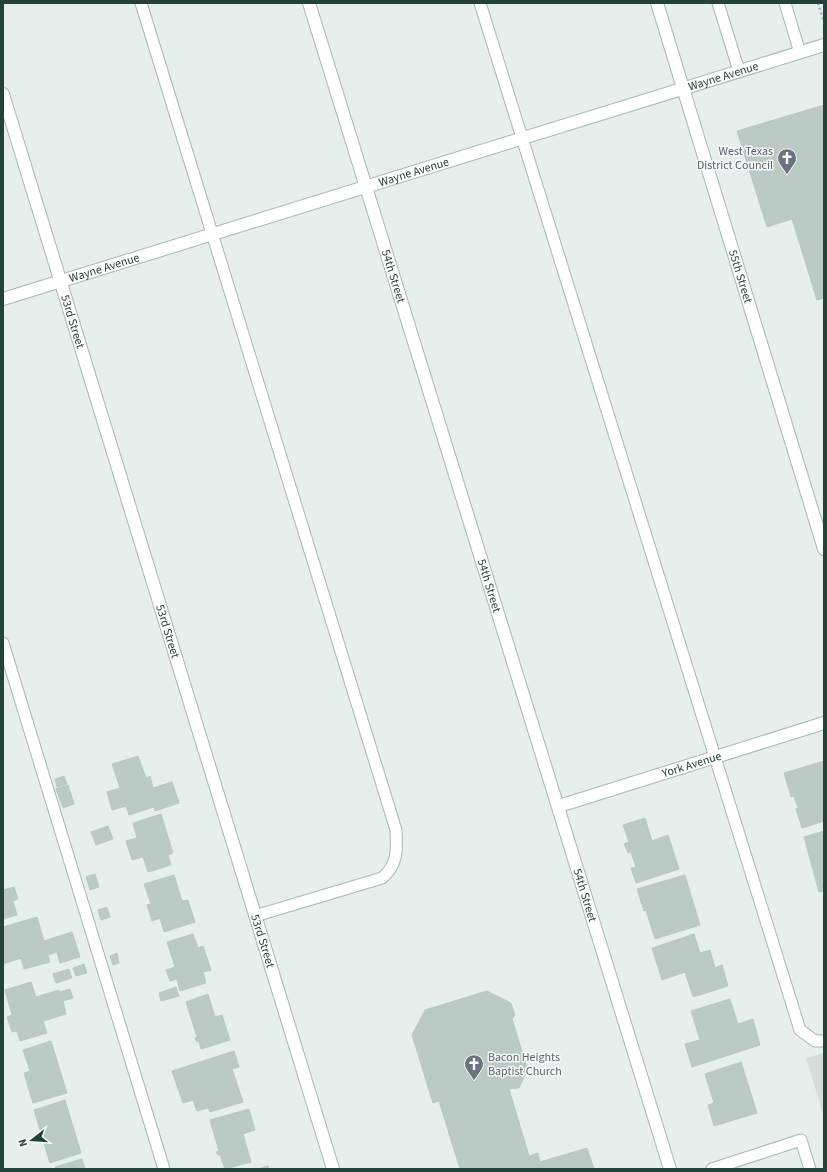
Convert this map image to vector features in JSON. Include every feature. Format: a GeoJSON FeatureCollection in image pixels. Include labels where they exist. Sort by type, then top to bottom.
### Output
{"type":"FeatureCollection","features":[{"type":"Feature","properties":{"kind":"street","name":"54th Street"},"geometry":{"type":"LineString","coordinates":[[310,3],[670,1169]]}},
{"type":"Feature","properties":{"kind":"street","name":"55th Street"},"geometry":{"type":"LineString","coordinates":[[657,3],[824,549]]}},
{"type":"Feature","properties":{"kind":"street","name":"Wayne Avenue"},"geometry":{"type":"LineString","coordinates":[[3,299],[824,45]]}},
{"type":"Feature","properties":{"kind":"street","name":"53rd Street"},"geometry":{"type":"LineString","coordinates":[[3,94],[333,1169]]}},
{"type":"Feature","properties":{"kind":"street","name":"York Avenue"},"geometry":{"type":"LineString","coordinates":[[559,806],[824,723]]}},
{"type":"Feature","properties":{"kind":"lane"},"geometry":{"type":"LineString","coordinates":[[141,3],[393,822],[397,844],[394,863],[389,872],[382,878],[255,916]]}},
{"type":"Feature","properties":{"kind":"lane"},"geometry":{"type":"LineString","coordinates":[[480,3],[800,1030],[815,1041],[824,1041]]}},
{"type":"Feature","properties":{"kind":"lane"},"geometry":{"type":"LineString","coordinates":[[718,3],[739,71]]}},
{"type":"Feature","properties":{"kind":"lane"},"geometry":{"type":"LineString","coordinates":[[785,3],[800,53]]}},
{"type":"Feature","properties":{"kind":"lane"},"geometry":{"type":"LineString","coordinates":[[3,643],[164,1169]]}},
{"type":"Feature","properties":{"kind":"lane"},"geometry":{"type":"LineString","coordinates":[[712,1169],[726,1167],[801,1140],[810,1169]]}},
{"type":"Feature","properties":{"kind":"path"},"geometry":{"type":"LineString","coordinates":[[818,3],[824,22]]}},
{"type":"Feature","properties":{"kind":"shaded area"},"geometry":{"type":"Polygon","coordinates":[[[824,1053],[824,1117],[806,1058],[824,1053]]]}},
{"type":"Feature","properties":{"kind":"building","name":"West Texas District Council"},"geometry":{"type":"Polygon","coordinates":[[[824,105],[824,298],[817,300],[792,219],[767,227],[737,131],[824,105]]]}},
{"type":"Feature","properties":{"kind":"building"},"geometry":{"type":"Polygon","coordinates":[[[138,756],[146,778],[150,776],[153,788],[172,782],[179,803],[155,811],[154,807],[129,815],[126,806],[112,810],[107,792],[120,788],[112,764],[138,756]]]}},
{"type":"Feature","properties":{"kind":"building"},"geometry":{"type":"Polygon","coordinates":[[[824,761],[824,821],[802,828],[796,809],[798,808],[794,796],[791,797],[784,773],[824,761]]]}},
{"type":"Feature","properties":{"kind":"building"},"geometry":{"type":"Polygon","coordinates":[[[64,776],[67,784],[57,787],[55,779],[64,776]]]}},
{"type":"Feature","properties":{"kind":"building"},"geometry":{"type":"Polygon","coordinates":[[[68,785],[74,804],[63,808],[56,789],[68,785]]]}},
{"type":"Feature","properties":{"kind":"building"},"geometry":{"type":"Polygon","coordinates":[[[161,814],[173,853],[168,855],[171,865],[148,872],[143,857],[132,860],[126,841],[137,838],[133,823],[161,814]]]}},
{"type":"Feature","properties":{"kind":"building"},"geometry":{"type":"Polygon","coordinates":[[[645,818],[652,841],[668,835],[679,869],[636,883],[631,868],[636,867],[631,852],[628,853],[624,844],[629,842],[623,825],[645,818]]]}},
{"type":"Feature","properties":{"kind":"building"},"geometry":{"type":"Polygon","coordinates":[[[108,826],[113,839],[96,845],[91,832],[108,826]]]}},
{"type":"Feature","properties":{"kind":"building"},"geometry":{"type":"Polygon","coordinates":[[[824,831],[824,891],[819,892],[804,837],[824,831]]]}},
{"type":"Feature","properties":{"kind":"building"},"geometry":{"type":"Polygon","coordinates":[[[95,874],[99,887],[90,890],[86,877],[95,874]]]}},
{"type":"Feature","properties":{"kind":"building"},"geometry":{"type":"Polygon","coordinates":[[[174,875],[182,901],[188,900],[195,922],[164,932],[160,918],[152,921],[147,905],[151,904],[144,884],[174,875]]]}},
{"type":"Feature","properties":{"kind":"building"},"geometry":{"type":"Polygon","coordinates":[[[685,875],[700,925],[655,939],[646,910],[644,911],[637,889],[685,875]]]}},
{"type":"Feature","properties":{"kind":"building"},"geometry":{"type":"Polygon","coordinates":[[[14,887],[18,899],[13,901],[17,915],[3,919],[3,890],[14,887]]]}},
{"type":"Feature","properties":{"kind":"building"},"geometry":{"type":"Polygon","coordinates":[[[107,907],[110,917],[101,920],[98,910],[107,907]]]}},
{"type":"Feature","properties":{"kind":"building"},"geometry":{"type":"Polygon","coordinates":[[[37,917],[44,941],[72,932],[80,957],[60,963],[57,952],[48,955],[50,962],[24,969],[21,958],[3,964],[3,927],[37,917]]]}},
{"type":"Feature","properties":{"kind":"building"},"geometry":{"type":"Polygon","coordinates":[[[193,934],[198,948],[203,946],[211,970],[203,972],[206,983],[180,991],[177,979],[170,981],[166,970],[175,967],[167,942],[193,934]]]}},
{"type":"Feature","properties":{"kind":"building"},"geometry":{"type":"Polygon","coordinates":[[[694,934],[700,953],[710,950],[715,968],[722,965],[728,986],[693,997],[685,972],[662,980],[652,948],[694,934]]]}},
{"type":"Feature","properties":{"kind":"building"},"geometry":{"type":"Polygon","coordinates":[[[117,953],[119,963],[113,965],[110,956],[117,953]]]}},
{"type":"Feature","properties":{"kind":"building"},"geometry":{"type":"Polygon","coordinates":[[[84,964],[87,973],[76,976],[73,968],[84,964]]]}},
{"type":"Feature","properties":{"kind":"building"},"geometry":{"type":"Polygon","coordinates":[[[69,969],[72,978],[56,983],[53,974],[69,969]]]}},
{"type":"Feature","properties":{"kind":"building"},"geometry":{"type":"Polygon","coordinates":[[[31,982],[36,997],[59,990],[59,992],[70,989],[73,998],[63,1001],[66,1014],[43,1021],[47,1033],[20,1041],[17,1031],[12,1032],[7,1017],[12,1015],[5,990],[31,982]]]}},
{"type":"Feature","properties":{"kind":"building"},"geometry":{"type":"Polygon","coordinates":[[[176,987],[179,996],[161,1001],[159,993],[176,987]]]}},
{"type":"Feature","properties":{"kind":"building","name":"Bacon Heights Baptist Church"},"geometry":{"type":"Polygon","coordinates":[[[487,991],[511,1003],[515,1015],[512,1019],[529,1074],[525,1075],[519,1088],[509,1089],[529,1156],[538,1153],[540,1162],[587,1148],[594,1169],[460,1169],[439,1101],[433,1103],[412,1035],[425,1010],[487,991]]]}},
{"type":"Feature","properties":{"kind":"building"},"geometry":{"type":"Polygon","coordinates":[[[208,994],[215,1017],[222,1015],[230,1040],[201,1049],[199,1041],[197,1042],[195,1038],[197,1037],[186,1002],[208,994]]]}},
{"type":"Feature","properties":{"kind":"building"},"geometry":{"type":"Polygon","coordinates":[[[730,999],[738,1024],[753,1019],[760,1045],[692,1067],[685,1044],[700,1040],[691,1011],[730,999]]]}},
{"type":"Feature","properties":{"kind":"building"},"geometry":{"type":"Polygon","coordinates":[[[51,1041],[67,1093],[33,1103],[24,1073],[30,1071],[23,1050],[51,1041]]]}},
{"type":"Feature","properties":{"kind":"building"},"geometry":{"type":"Polygon","coordinates":[[[234,1051],[239,1067],[232,1069],[243,1102],[210,1112],[208,1108],[197,1111],[193,1100],[183,1103],[172,1071],[234,1051]]]}},
{"type":"Feature","properties":{"kind":"building"},"geometry":{"type":"Polygon","coordinates":[[[741,1062],[757,1113],[714,1126],[708,1105],[714,1103],[705,1074],[741,1062]]]}},
{"type":"Feature","properties":{"kind":"building"},"geometry":{"type":"Polygon","coordinates":[[[65,1100],[81,1153],[50,1163],[34,1110],[65,1100]]]}},
{"type":"Feature","properties":{"kind":"building"},"geometry":{"type":"Polygon","coordinates":[[[249,1109],[255,1130],[243,1134],[251,1162],[225,1169],[220,1155],[216,1152],[219,1151],[210,1120],[249,1109]]]}},
{"type":"Feature","properties":{"kind":"building"},"geometry":{"type":"Polygon","coordinates":[[[82,1159],[85,1169],[56,1169],[55,1167],[82,1159]]]}},
{"type":"Feature","properties":{"kind":"building"},"geometry":{"type":"Polygon","coordinates":[[[268,1166],[269,1169],[258,1169],[268,1166]]]}},
{"type":"Feature","properties":{"kind":"place","name":"West Texas District Council"},"geometry":{"type":"Point","coordinates":[787,175]}},
{"type":"Feature","properties":{"kind":"place","name":"Bacon Heights Baptist Church"},"geometry":{"type":"Point","coordinates":[474,1081]}}]}
